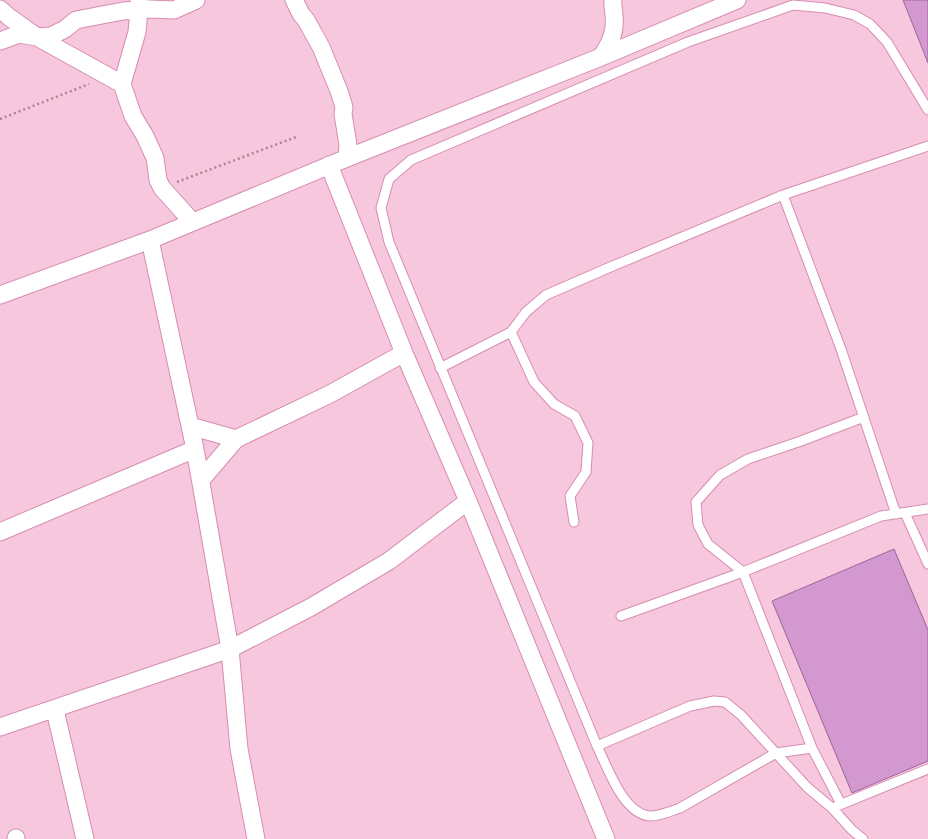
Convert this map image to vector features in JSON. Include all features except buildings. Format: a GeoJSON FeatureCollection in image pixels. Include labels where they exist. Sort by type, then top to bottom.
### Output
{"type":"FeatureCollection","features":[{"type":"Feature","properties":{"kind":"street"},"geometry":{"type":"LineString","coordinates":[[0,41],[19,34],[51,36],[65,29],[76,20],[123,11],[139,5],[150,9],[174,10],[196,0]]}},
{"type":"Feature","properties":{"kind":"street"},"geometry":{"type":"LineString","coordinates":[[294,0],[321,47],[339,91],[344,107],[343,114],[348,145],[347,158]]}},
{"type":"Feature","properties":{"kind":"street"},"geometry":{"type":"LineString","coordinates":[[601,57],[614,32],[613,0]]}},
{"type":"Feature","properties":{"kind":"street"},"geometry":{"type":"LineString","coordinates":[[0,295],[150,240],[329,165],[601,57],[737,0]]}},
{"type":"Feature","properties":{"kind":"street"},"geometry":{"type":"LineString","coordinates":[[115,80],[137,32],[139,5]]}},
{"type":"Feature","properties":{"kind":"street"},"geometry":{"type":"LineString","coordinates":[[0,9],[37,36],[115,80],[155,158],[158,180],[162,188],[188,218],[190,223]]}},
{"type":"Feature","properties":{"kind":"street"},"geometry":{"type":"LineString","coordinates":[[329,165],[404,353],[468,501],[606,839]]}},
{"type":"Feature","properties":{"kind":"street"},"geometry":{"type":"LineString","coordinates":[[150,240],[201,480],[230,649],[239,749],[256,839]]}},
{"type":"Feature","properties":{"kind":"street"},"geometry":{"type":"LineString","coordinates":[[201,480],[236,439],[330,394],[404,353]]}},
{"type":"Feature","properties":{"kind":"street"},"geometry":{"type":"LineString","coordinates":[[190,426],[236,439]]}},
{"type":"Feature","properties":{"kind":"street"},"geometry":{"type":"LineString","coordinates":[[0,532],[195,448]]}},
{"type":"Feature","properties":{"kind":"street"},"geometry":{"type":"LineString","coordinates":[[0,727],[55,710],[230,649],[312,608],[389,561],[468,501]]}},
{"type":"Feature","properties":{"kind":"street"},"geometry":{"type":"LineString","coordinates":[[55,710],[85,839]]}},
{"type":"Feature","properties":{"kind":"lane"},"geometry":{"type":"LineString","coordinates":[[802,0],[793,5],[688,42],[411,160],[389,178],[381,208],[388,242],[597,746],[620,792],[630,805],[639,812],[650,816],[665,813],[680,808],[776,753],[812,748]]}},
{"type":"Feature","properties":{"kind":"lane"},"geometry":{"type":"LineString","coordinates":[[793,5],[825,8],[854,15],[870,24],[887,42],[928,110]]}},
{"type":"Feature","properties":{"kind":"lane"},"geometry":{"type":"LineString","coordinates":[[440,368],[511,332],[526,312],[546,295],[783,195],[928,146]]}},
{"type":"Feature","properties":{"kind":"lane"},"geometry":{"type":"LineString","coordinates":[[783,195],[839,342],[864,417],[900,513],[928,564]]}},
{"type":"Feature","properties":{"kind":"lane"},"geometry":{"type":"LineString","coordinates":[[511,332],[534,382],[554,404],[575,416],[588,443],[586,472],[570,496],[574,522]]}},
{"type":"Feature","properties":{"kind":"lane"},"geometry":{"type":"LineString","coordinates":[[841,804],[812,748],[743,572],[708,544],[698,525],[696,502],[720,475],[748,459],[864,417]]}},
{"type":"Feature","properties":{"kind":"lane"},"geometry":{"type":"LineString","coordinates":[[621,616],[743,572],[881,516],[928,509]]}},
{"type":"Feature","properties":{"kind":"lane"},"geometry":{"type":"LineString","coordinates":[[597,746],[690,706],[714,701],[726,702],[741,715],[807,787],[832,808],[852,830],[863,839]]}},
{"type":"Feature","properties":{"kind":"lane"},"geometry":{"type":"LineString","coordinates":[[832,808],[928,769]]}},
{"type":"Feature","properties":{"kind":"path"},"geometry":{"type":"LineString","coordinates":[[0,119],[115,80]]}},
{"type":"Feature","properties":{"kind":"path"},"geometry":{"type":"LineString","coordinates":[[162,188],[296,137]]}}]}
